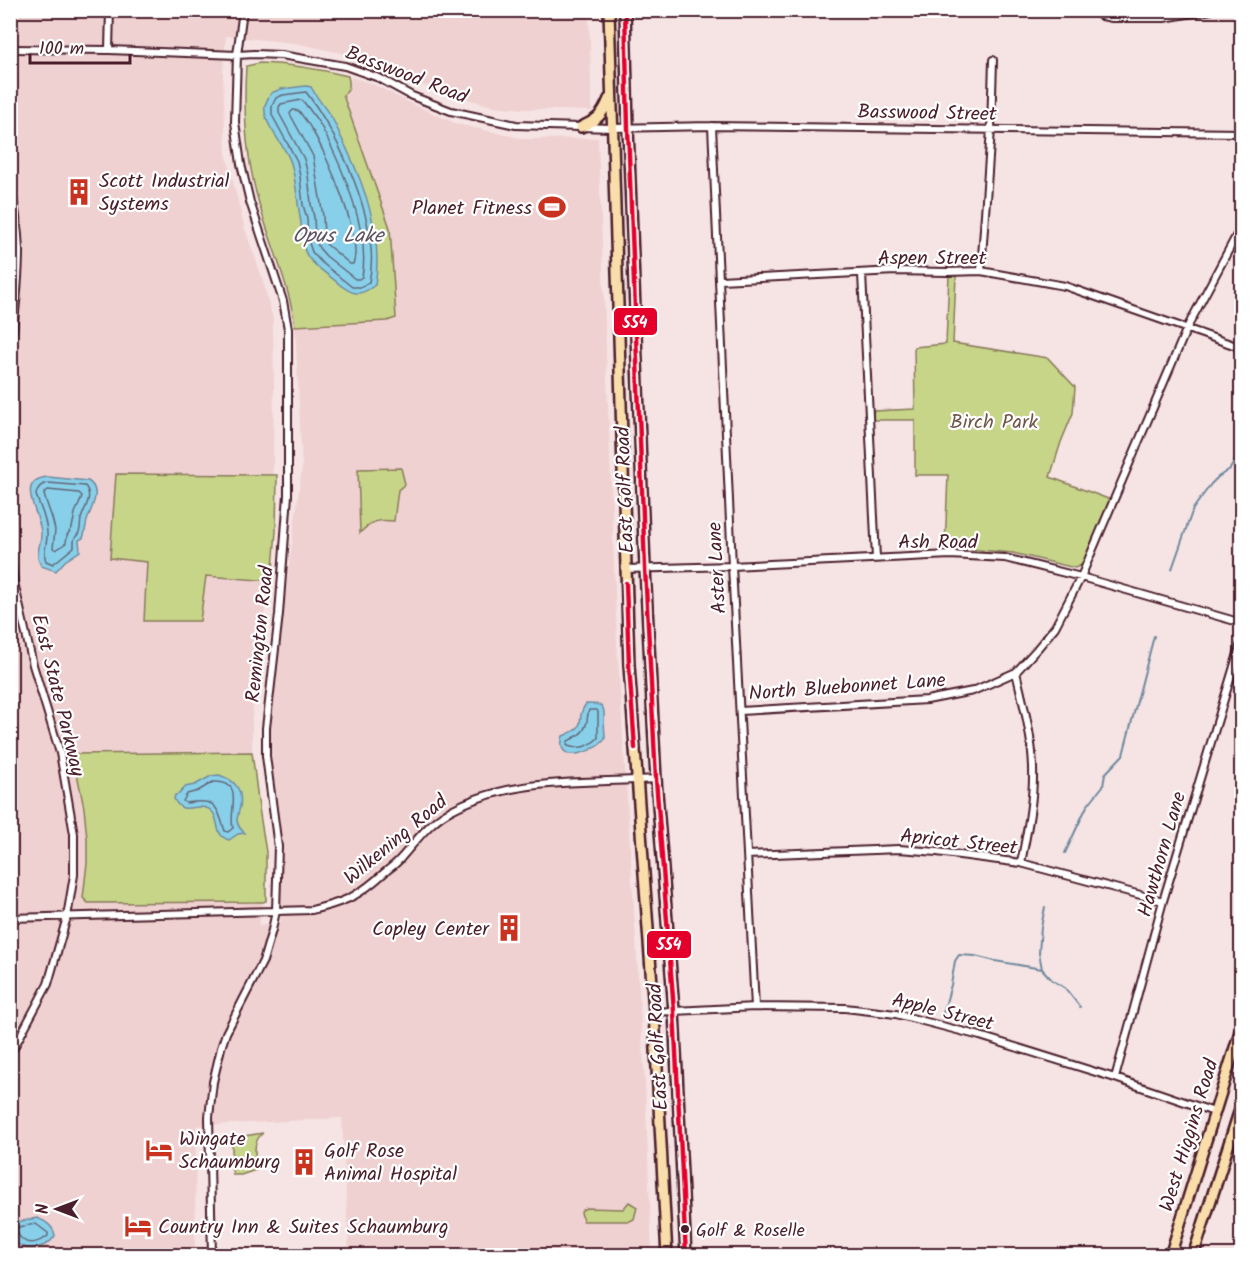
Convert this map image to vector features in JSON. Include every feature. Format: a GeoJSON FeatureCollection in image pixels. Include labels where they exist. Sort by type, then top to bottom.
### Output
{"type":"FeatureCollection","features":[{"type":"Feature","properties":{"kind":"main road","name":"East Golf Road"},"geometry":{"type":"LineString","coordinates":[[609,10],[629,665],[654,1012],[667,1256]]}},
{"type":"Feature","properties":{"kind":"main road","name":"East Golf Road"},"geometry":{"type":"LineString","coordinates":[[625,10],[627,128],[645,568],[656,779],[674,1011],[686,1256]]}},
{"type":"Feature","properties":{"kind":"main road"},"geometry":{"type":"LineString","coordinates":[[581,127],[601,115],[611,94]]}},
{"type":"Feature","properties":{"kind":"main road","name":"West Higgins Road"},"geometry":{"type":"LineString","coordinates":[[1170,1256],[1242,1026]]}},
{"type":"Feature","properties":{"kind":"main road","name":"West Higgins Road"},"geometry":{"type":"LineString","coordinates":[[1193,1256],[1242,1103]]}},
{"type":"Feature","properties":{"kind":"main road"},"geometry":{"type":"LineString","coordinates":[[1200,1234],[1201,1256]]}},
{"type":"Feature","properties":{"kind":"street"},"geometry":{"type":"LineString","coordinates":[[109,50],[110,10]]}},
{"type":"Feature","properties":{"kind":"street","name":"Remington Road"},"geometry":{"type":"LineString","coordinates":[[212,1256],[209,1117],[213,1082],[226,1033],[262,961],[276,912],[278,847],[266,756],[266,728],[279,614],[288,495],[289,339],[283,301],[250,202],[241,164],[235,122],[237,55],[243,10]]}},
{"type":"Feature","properties":{"kind":"street"},"geometry":{"type":"LineString","coordinates":[[1090,10],[1112,18],[1164,18],[1211,10]]}},
{"type":"Feature","properties":{"kind":"street","name":"Basswood Road"},"geometry":{"type":"LineString","coordinates":[[10,49],[281,55],[345,66],[379,78],[412,96],[451,111],[494,122],[516,126],[612,128]]}},
{"type":"Feature","properties":{"kind":"street"},"geometry":{"type":"LineString","coordinates":[[981,271],[991,129],[993,60]]}},
{"type":"Feature","properties":{"kind":"street","name":"Basswood Street"},"geometry":{"type":"LineString","coordinates":[[612,128],[712,126],[1242,133]]}},
{"type":"Feature","properties":{"kind":"street","name":"Aster Lane"},"geometry":{"type":"LineString","coordinates":[[712,126],[755,1007]]}},
{"type":"Feature","properties":{"kind":"street"},"geometry":{"type":"LineString","coordinates":[[10,182],[17,220],[19,251],[10,357]]}},
{"type":"Feature","properties":{"kind":"street","name":"North Bluebonnet Lane"},"geometry":{"type":"LineString","coordinates":[[740,711],[927,700],[973,691],[1016,672],[1055,627],[1082,576],[1187,328],[1242,225]]}},
{"type":"Feature","properties":{"kind":"street","name":"Aspen Street"},"geometry":{"type":"LineString","coordinates":[[720,280],[895,272],[981,271],[1065,286],[1242,348]]}},
{"type":"Feature","properties":{"kind":"street"},"geometry":{"type":"LineString","coordinates":[[862,274],[876,558]]}},
{"type":"Feature","properties":{"kind":"street","name":"East State Parkway"},"geometry":{"type":"LineString","coordinates":[[10,548],[14,582],[33,664],[60,753],[74,834],[74,875],[67,917],[48,984],[10,1055]]}},
{"type":"Feature","properties":{"kind":"street","name":"Ash Road"},"geometry":{"type":"LineString","coordinates":[[626,569],[950,555],[1005,558],[1082,576],[1242,622]]}},
{"type":"Feature","properties":{"kind":"street","name":"Hawthorn Lane"},"geometry":{"type":"LineString","coordinates":[[1115,1078],[1163,902],[1242,640]]}},
{"type":"Feature","properties":{"kind":"street"},"geometry":{"type":"LineString","coordinates":[[1016,672],[1027,720],[1033,768],[1030,815],[1021,863]]}},
{"type":"Feature","properties":{"kind":"street","name":"Wilkening Road"},"geometry":{"type":"LineString","coordinates":[[10,918],[312,910],[354,896],[400,860],[418,837],[444,815],[471,800],[506,790],[542,784],[656,779]]}},
{"type":"Feature","properties":{"kind":"street","name":"Apricot Street"},"geometry":{"type":"LineString","coordinates":[[747,855],[899,849],[937,852],[1021,863],[1163,902]]}},
{"type":"Feature","properties":{"kind":"street","name":"Apple Street"},"geometry":{"type":"LineString","coordinates":[[654,1012],[755,1007],[845,1008],[896,1014],[980,1036],[1214,1112]]}},
{"type":"Feature","properties":{"kind":"shaded area"},"geometry":{"type":"Polygon","coordinates":[[[10,11],[589,11],[592,111],[492,106],[413,82],[394,71],[341,53],[295,43],[226,36],[223,72],[226,153],[245,229],[261,274],[273,319],[273,467],[268,584],[252,718],[252,752],[266,852],[266,896],[259,926],[281,922],[281,846],[270,745],[271,704],[302,467],[295,326],[387,321],[396,318],[390,228],[342,95],[350,84],[351,77],[371,83],[457,124],[525,139],[598,138],[617,641],[645,1083],[652,1255],[349,1255],[342,1118],[196,1126],[195,1255],[11,1255],[10,11]]]}},
{"type":"Feature","properties":{"kind":"green space"},"geometry":{"type":"Polygon","coordinates":[[[260,63],[304,67],[348,76],[349,87],[343,95],[390,228],[396,318],[387,321],[295,326],[251,172],[245,120],[246,66],[260,63]]]}},
{"type":"Feature","properties":{"kind":"green space","name":"Birch Park"},"geometry":{"type":"Polygon","coordinates":[[[949,275],[956,276],[953,343],[1048,358],[1075,387],[1073,413],[1050,477],[1111,500],[1084,564],[1075,568],[1013,553],[945,547],[948,475],[915,475],[915,420],[873,420],[873,411],[915,409],[914,347],[946,344],[949,275]]]}},
{"type":"Feature","properties":{"kind":"green space"},"geometry":{"type":"Polygon","coordinates":[[[401,468],[405,484],[398,490],[394,521],[375,522],[360,533],[358,469],[401,468]]]}},
{"type":"Feature","properties":{"kind":"green space"},"geometry":{"type":"Polygon","coordinates":[[[116,474],[277,475],[272,581],[206,576],[200,621],[144,621],[147,562],[110,558],[116,474]]]}},
{"type":"Feature","properties":{"kind":"green space"},"geometry":{"type":"Polygon","coordinates":[[[252,752],[266,852],[266,901],[88,903],[83,898],[87,839],[84,808],[73,754],[252,752]]]}},
{"type":"Feature","properties":{"kind":"green space"},"geometry":{"type":"Polygon","coordinates":[[[263,1133],[256,1145],[256,1170],[233,1175],[232,1138],[263,1133]]]}},
{"type":"Feature","properties":{"kind":"green space"},"geometry":{"type":"Polygon","coordinates":[[[629,1202],[637,1207],[634,1219],[630,1221],[583,1221],[581,1212],[586,1208],[623,1209],[629,1202]]]}},
{"type":"Feature","properties":{"kind":"water","name":"Opus Lake"},"geometry":{"type":"Polygon","coordinates":[[[311,87],[334,121],[360,180],[371,214],[377,250],[375,285],[360,293],[344,288],[315,265],[305,252],[291,163],[265,113],[265,104],[271,93],[281,89],[311,87]]]}},
{"type":"Feature","properties":{"kind":"water"},"geometry":{"type":"Polygon","coordinates":[[[48,477],[88,481],[95,493],[84,536],[79,540],[80,551],[65,561],[56,571],[41,566],[39,560],[41,533],[30,491],[32,484],[48,477]]]}},
{"type":"Feature","properties":{"kind":"water"},"geometry":{"type":"Polygon","coordinates":[[[586,704],[603,707],[605,739],[593,749],[569,754],[564,751],[562,745],[563,736],[577,729],[586,704]]]}},
{"type":"Feature","properties":{"kind":"water"},"geometry":{"type":"Polygon","coordinates":[[[219,775],[237,786],[241,801],[237,821],[245,833],[238,834],[229,840],[221,834],[215,817],[209,809],[182,807],[174,799],[175,795],[185,787],[219,775]]]}},
{"type":"Feature","properties":{"kind":"water"},"geometry":{"type":"Polygon","coordinates":[[[37,1218],[49,1225],[55,1236],[38,1248],[18,1245],[10,1233],[11,1223],[37,1218]]]}},
{"type":"Feature","properties":{"kind":"waterway"},"geometry":{"type":"LineString","coordinates":[[1172,569],[1193,509],[1211,484],[1230,469],[1242,448]]}},
{"type":"Feature","properties":{"kind":"waterway"},"geometry":{"type":"LineString","coordinates":[[1065,853],[1087,806],[1103,786],[1105,774],[1123,755],[1154,636]]}},
{"type":"Feature","properties":{"kind":"waterway"},"geometry":{"type":"LineString","coordinates":[[1042,969],[1039,953],[1045,907]]}},
{"type":"Feature","properties":{"kind":"waterway"},"geometry":{"type":"LineString","coordinates":[[942,1017],[955,961],[959,955],[1042,969]]}},
{"type":"Feature","properties":{"kind":"waterway"},"geometry":{"type":"LineString","coordinates":[[1042,969],[1052,980],[1065,988],[1080,1007]]}},
{"type":"Feature","properties":{"kind":"transit line","name":"554"},"geometry":{"type":"LineString","coordinates":[[625,10],[645,568],[656,779],[674,1011],[686,1256]]}},
{"type":"Feature","properties":{"kind":"transit line","name":"554"},"geometry":{"type":"LineString","coordinates":[[626,583],[635,748]]}},
{"type":"Feature","properties":{"kind":"place","name":"Scott Industrial Systems"},"geometry":{"type":"Point","coordinates":[79,192]}},
{"type":"Feature","properties":{"kind":"place","name":"Planet Fitness"},"geometry":{"type":"Point","coordinates":[552,207]}},
{"type":"Feature","properties":{"kind":"place","name":"Copley Center"},"geometry":{"type":"Point","coordinates":[509,928]}},
{"type":"Feature","properties":{"kind":"place","name":"Wingate Schaumburg"},"geometry":{"type":"Point","coordinates":[159,1150]}},
{"type":"Feature","properties":{"kind":"place","name":"Golf Rose Animal Hospital"},"geometry":{"type":"Point","coordinates":[304,1162]}},
{"type":"Feature","properties":{"kind":"place","name":"Country Inn & Suites Schaumburg"},"geometry":{"type":"Point","coordinates":[138,1226]}},
{"type":"Feature","properties":{"kind":"place","name":"Golf & Roselle"},"geometry":{"type":"Point","coordinates":[685,1229]}}]}
